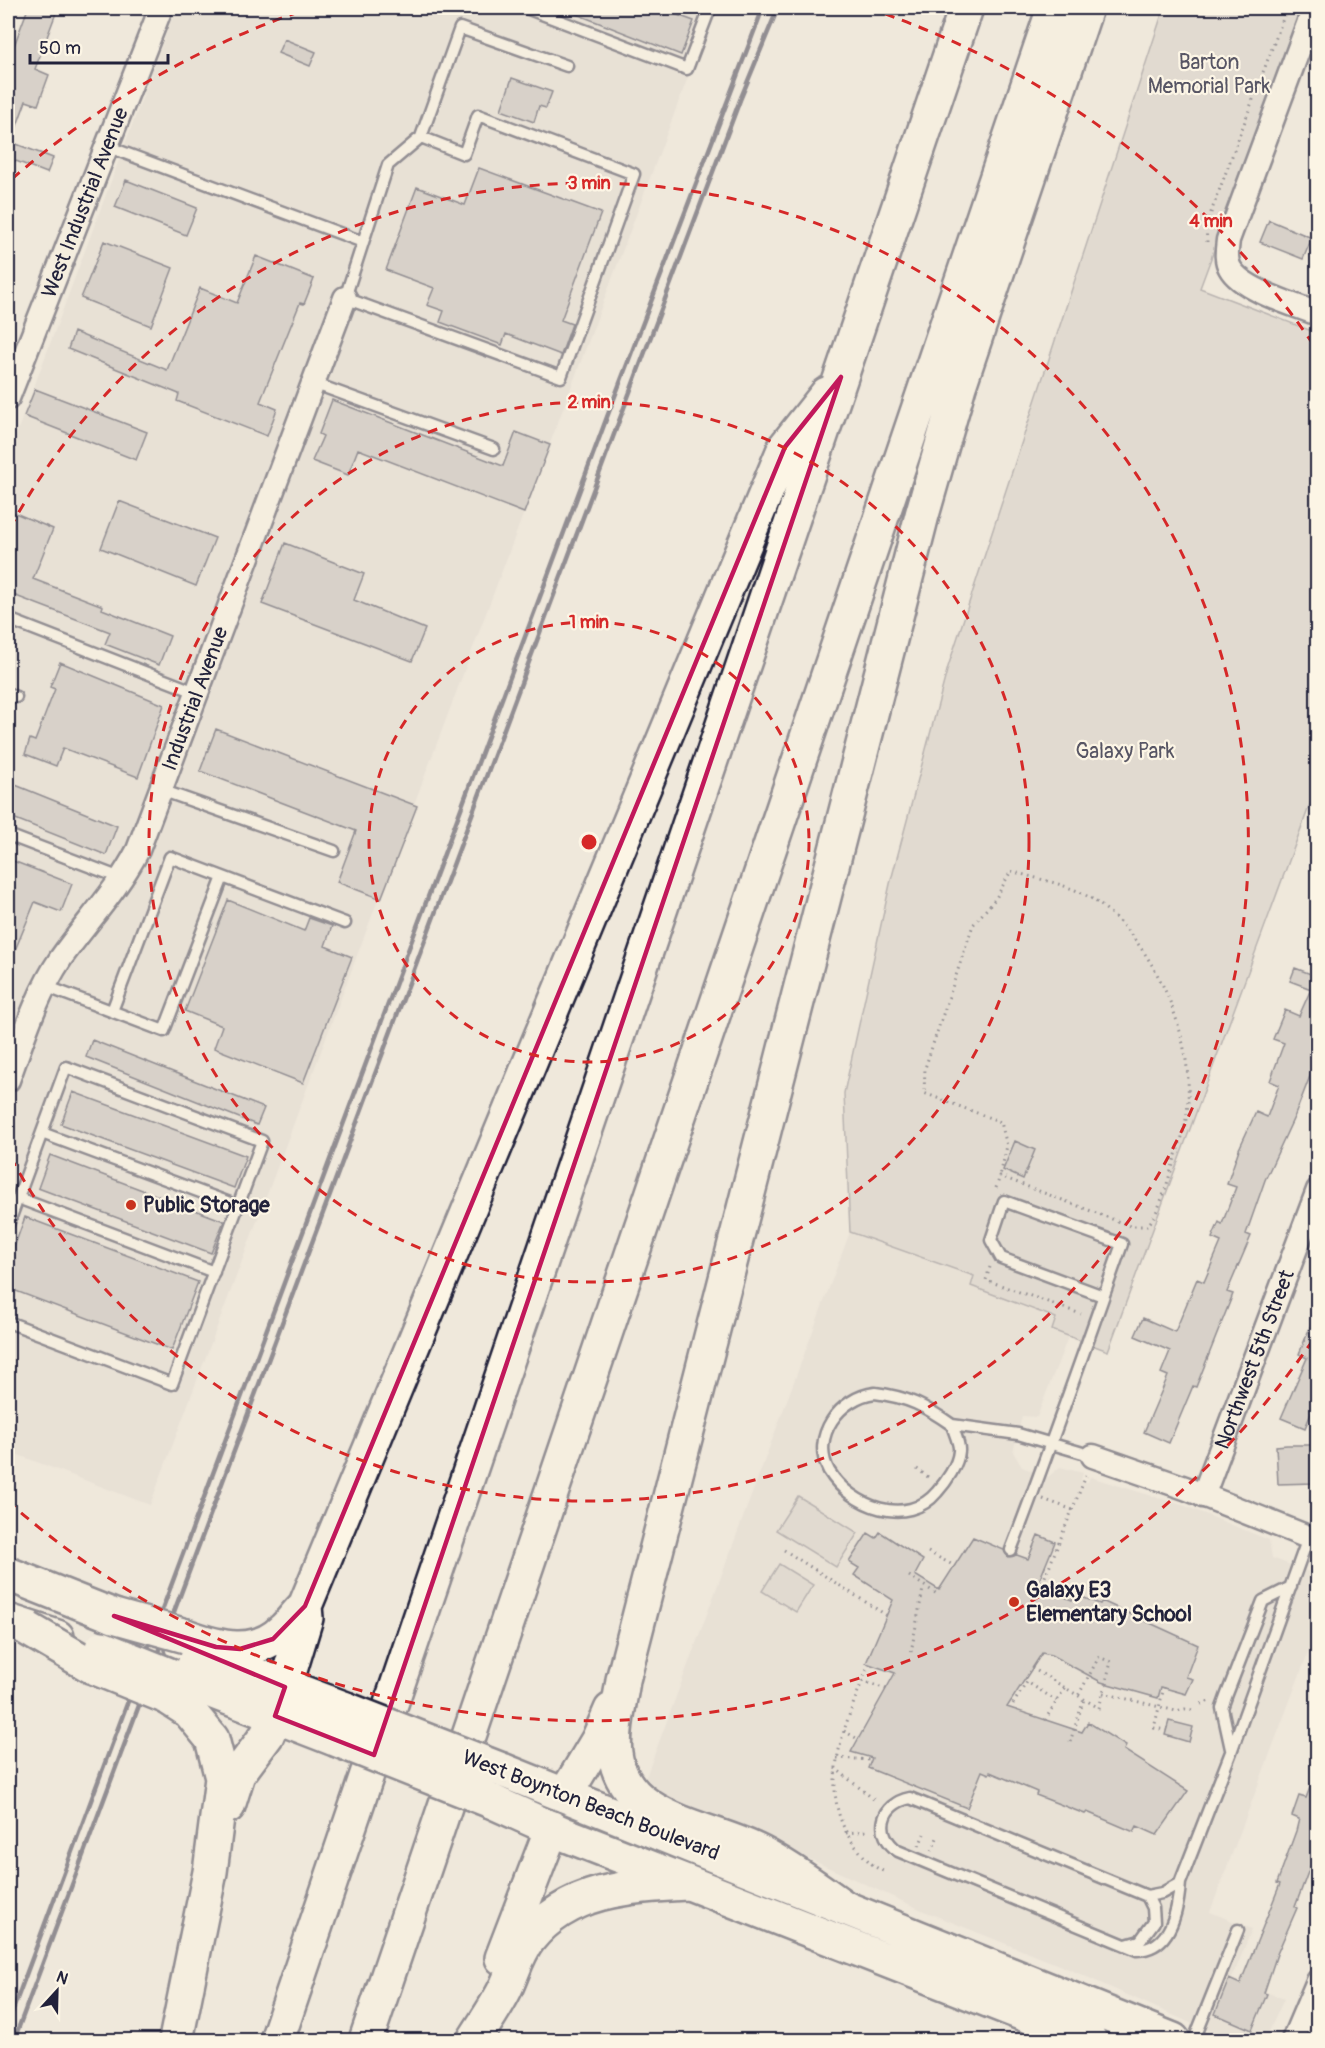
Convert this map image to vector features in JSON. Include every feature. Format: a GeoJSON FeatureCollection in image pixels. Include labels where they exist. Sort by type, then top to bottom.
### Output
{"type":"FeatureCollection","features":[{"type":"Feature","properties":{"kind":"main road"},"geometry":{"type":"LineString","coordinates":[[278,2040],[966,8]]}},
{"type":"Feature","properties":{"kind":"main road"},"geometry":{"type":"LineString","coordinates":[[366,2040],[1054,8]]}},
{"type":"Feature","properties":{"kind":"main road"},"geometry":{"type":"LineString","coordinates":[[469,2040],[565,1795],[604,1729],[623,1680],[922,515],[962,376],[1086,8]]}},
{"type":"Feature","properties":{"kind":"main road"},"geometry":{"type":"LineString","coordinates":[[18,1625],[93,1667],[177,1664],[228,1649],[252,1647],[273,1639],[305,1606],[784,447],[841,377]]}},
{"type":"Feature","properties":{"kind":"main road"},"geometry":{"type":"LineString","coordinates":[[8,1574],[114,1616],[177,1664],[198,1720],[212,1738],[220,1765],[221,1794],[210,1872],[176,2040]]}},
{"type":"Feature","properties":{"kind":"main road"},"geometry":{"type":"LineString","coordinates":[[210,1872],[238,1774],[267,1735],[280,1702],[306,1618],[305,1606]]}},
{"type":"Feature","properties":{"kind":"main road","name":"West Boynton Beach Boulevard"},"geometry":{"type":"LineString","coordinates":[[177,1664],[280,1702],[335,1739],[688,1883],[1013,1994],[1173,2040]]}},
{"type":"Feature","properties":{"kind":"main road"},"geometry":{"type":"LineString","coordinates":[[623,1680],[615,1753],[621,1775],[631,1792],[655,1809],[760,1852],[845,1908]]}},
{"type":"Feature","properties":{"kind":"main road","name":"West Boynton Beach Boulevard"},"geometry":{"type":"LineString","coordinates":[[280,1702],[346,1709],[565,1795],[845,1908],[1013,1994],[1083,2038],[1121,2040]]}},
{"type":"Feature","properties":{"kind":"main road"},"geometry":{"type":"LineString","coordinates":[[474,2040],[505,1990],[521,1950],[551,1918],[581,1899],[613,1889],[688,1883]]}},
{"type":"Feature","properties":{"kind":"street","name":"West Industrial Avenue"},"geometry":{"type":"LineString","coordinates":[[8,398],[160,8]]}},
{"type":"Feature","properties":{"kind":"street"},"geometry":{"type":"LineString","coordinates":[[1314,8],[1309,48],[1228,240],[1226,257],[1237,277],[1257,289],[1317,314]]}},
{"type":"Feature","properties":{"kind":"street","name":"Industrial Avenue"},"geometry":{"type":"LineString","coordinates":[[8,1080],[45,986],[61,960],[123,879],[141,844],[345,298]]}},
{"type":"Feature","properties":{"kind":"street","name":"Northwest 5th Street"},"geometry":{"type":"LineString","coordinates":[[1203,1496],[1317,1190]]}},
{"type":"Feature","properties":{"kind":"street"},"geometry":{"type":"LineString","coordinates":[[1090,1464],[1203,1496],[1313,1540]]}},
{"type":"Feature","properties":{"kind":"street"},"geometry":{"type":"LineString","coordinates":[[1293,2040],[1317,1981]]}},
{"type":"Feature","properties":{"kind":"lane"},"geometry":{"type":"LineString","coordinates":[[526,8],[687,69],[709,11],[701,8]]}},
{"type":"Feature","properties":{"kind":"lane"},"geometry":{"type":"LineString","coordinates":[[420,137],[464,154],[477,115],[634,174],[561,377],[345,298],[388,165],[420,137],[460,28],[567,66]]}},
{"type":"Feature","properties":{"kind":"lane"},"geometry":{"type":"LineString","coordinates":[[106,146],[363,242]]}},
{"type":"Feature","properties":{"kind":"lane"},"geometry":{"type":"LineString","coordinates":[[313,383],[494,449]]}},
{"type":"Feature","properties":{"kind":"lane"},"geometry":{"type":"LineString","coordinates":[[8,619],[198,693]]}},
{"type":"Feature","properties":{"kind":"lane"},"geometry":{"type":"LineString","coordinates":[[160,790],[334,851]]}},
{"type":"Feature","properties":{"kind":"lane"},"geometry":{"type":"LineString","coordinates":[[8,836],[123,879]]}},
{"type":"Feature","properties":{"kind":"lane"},"geometry":{"type":"LineString","coordinates":[[112,1011],[170,857],[345,923]]}},
{"type":"Feature","properties":{"kind":"lane"},"geometry":{"type":"LineString","coordinates":[[45,986],[164,1031],[223,877]]}},
{"type":"Feature","properties":{"kind":"lane"},"geometry":{"type":"LineString","coordinates":[[8,1225],[66,1067],[262,1140],[172,1384],[8,1323]]}},
{"type":"Feature","properties":{"kind":"lane"},"geometry":{"type":"LineString","coordinates":[[42,1133],[238,1206]]}},
{"type":"Feature","properties":{"kind":"lane"},"geometry":{"type":"LineString","coordinates":[[18,1198],[214,1272]]}},
{"type":"Feature","properties":{"kind":"lane"},"geometry":{"type":"LineString","coordinates":[[1011,1550],[1122,1244],[1004,1201],[991,1240],[1001,1258],[1103,1296]]}},
{"type":"Feature","properties":{"kind":"lane"},"geometry":{"type":"LineString","coordinates":[[952,1425],[960,1451],[951,1471],[935,1494],[910,1511],[892,1512],[869,1504],[841,1486],[828,1469],[824,1451],[826,1434],[832,1419],[840,1407],[864,1394],[896,1395],[922,1404],[952,1425],[1018,1434],[1050,1444],[1090,1464]]}},
{"type":"Feature","properties":{"kind":"lane"},"geometry":{"type":"LineString","coordinates":[[1180,1883],[1162,1893],[1147,1896],[918,1800],[900,1800],[886,1812],[883,1830],[885,1838],[898,1851],[1137,1950],[1146,1950],[1162,1941],[1179,1905],[1180,1883],[1291,1587],[1313,1540]]}},
{"type":"Feature","properties":{"kind":"lane"},"geometry":{"type":"LineString","coordinates":[[1231,1752],[1222,1708],[1227,1694],[1263,1600],[1291,1587]]}},
{"type":"Feature","properties":{"kind":"lane"},"geometry":{"type":"LineString","coordinates":[[1126,1946],[1140,1941],[1154,1922],[1153,1908],[1147,1896]]}},
{"type":"Feature","properties":{"kind":"lane"},"geometry":{"type":"LineString","coordinates":[[1194,2040],[1238,1930]]}},
{"type":"Feature","properties":{"kind":"path"},"geometry":{"type":"LineString","coordinates":[[1230,268],[1212,251],[1206,239],[1206,226],[1287,8]]}},
{"type":"Feature","properties":{"kind":"path"},"geometry":{"type":"LineString","coordinates":[[993,1197],[1007,1146],[1001,1122],[924,1093],[925,1068],[974,925],[996,898],[1011,871],[1093,900],[1132,937],[1157,973],[1183,1040],[1187,1073],[1187,1118],[1164,1189],[1148,1226],[1130,1226],[1000,1176]]}},
{"type":"Feature","properties":{"kind":"path"},"geometry":{"type":"LineString","coordinates":[[991,1264],[986,1280],[1081,1314]]}},
{"type":"Feature","properties":{"kind":"path"},"geometry":{"type":"LineString","coordinates":[[1036,1599],[1090,1464]]}},
{"type":"Feature","properties":{"kind":"path"},"geometry":{"type":"LineString","coordinates":[[917,1469],[928,1477]]}},
{"type":"Feature","properties":{"kind":"path"},"geometry":{"type":"LineString","coordinates":[[1032,1494],[1073,1510]]}},
{"type":"Feature","properties":{"kind":"path"},"geometry":{"type":"LineString","coordinates":[[784,1550],[886,1615]]}},
{"type":"Feature","properties":{"kind":"path"},"geometry":{"type":"LineString","coordinates":[[928,1552],[955,1566]]}},
{"type":"Feature","properties":{"kind":"path"},"geometry":{"type":"LineString","coordinates":[[909,1576],[937,1594]]}},
{"type":"Feature","properties":{"kind":"path"},"geometry":{"type":"LineString","coordinates":[[911,1652],[923,1589]]}},
{"type":"Feature","properties":{"kind":"path"},"geometry":{"type":"LineString","coordinates":[[1032,1668],[1078,1696],[1099,1708],[1111,1662],[1099,1658],[1078,1696]]}},
{"type":"Feature","properties":{"kind":"path"},"geometry":{"type":"LineString","coordinates":[[869,1664],[844,1731],[837,1758],[836,1802],[846,1833],[864,1857],[883,1871]]}},
{"type":"Feature","properties":{"kind":"path"},"geometry":{"type":"LineString","coordinates":[[862,1681],[886,1689]]}},
{"type":"Feature","properties":{"kind":"path"},"geometry":{"type":"LineString","coordinates":[[1012,1704],[1027,1682],[1057,1701]]}},
{"type":"Feature","properties":{"kind":"path"},"geometry":{"type":"LineString","coordinates":[[1164,1687],[1154,1728],[1166,1730]]}},
{"type":"Feature","properties":{"kind":"path"},"geometry":{"type":"LineString","coordinates":[[1045,1719],[1065,1688]]}},
{"type":"Feature","properties":{"kind":"path"},"geometry":{"type":"LineString","coordinates":[[1103,1693],[1176,1711],[1194,1710]]}},
{"type":"Feature","properties":{"kind":"path"},"geometry":{"type":"LineString","coordinates":[[1070,1742],[1084,1699]]}},
{"type":"Feature","properties":{"kind":"path"},"geometry":{"type":"LineString","coordinates":[[844,1731],[858,1738]]}},
{"type":"Feature","properties":{"kind":"path"},"geometry":{"type":"LineString","coordinates":[[837,1758],[872,1760]]}},
{"type":"Feature","properties":{"kind":"path"},"geometry":{"type":"LineString","coordinates":[[835,1767],[876,1801]]}},
{"type":"Feature","properties":{"kind":"path"},"geometry":{"type":"LineString","coordinates":[[846,1833],[867,1831]]}},
{"type":"Feature","properties":{"kind":"path"},"geometry":{"type":"LineString","coordinates":[[918,1847],[924,1834]]}},
{"type":"Feature","properties":{"kind":"path"},"geometry":{"type":"LineString","coordinates":[[931,1853],[937,1839]]}},
{"type":"Feature","properties":{"kind":"highlighted area"},"geometry":{"type":"Polygon","coordinates":[[[841,377],[374,1755],[275,1716],[285,1687],[114,1616],[216,1647],[240,1649],[273,1639],[305,1606],[785,447],[841,377]]]}},
{"type":"Feature","properties":{"kind":"shaded area"},"geometry":{"type":"Polygon","coordinates":[[[176,8],[714,8],[150,1505],[8,1451],[8,456],[176,8]]]}},
{"type":"Feature","properties":{"kind":"shaded area","name":"Galaxy E3 Elementary School"},"geometry":{"type":"Polygon","coordinates":[[[850,1232],[975,1276],[971,1286],[1057,1318],[1052,1330],[1068,1337],[1037,1417],[1022,1416],[1013,1452],[1022,1467],[1048,1477],[1060,1467],[1083,1473],[1081,1480],[1088,1482],[1090,1477],[1185,1506],[1269,1540],[1272,1558],[1317,1575],[1317,1629],[1210,1912],[1252,1929],[1232,1979],[1284,1999],[1265,2040],[1229,2040],[1069,1969],[924,1911],[757,1835],[662,1797],[646,1777],[850,1232]]]}},
{"type":"Feature","properties":{"kind":"green space","name":"Galaxy Park"},"geometry":{"type":"Polygon","coordinates":[[[1164,8],[1304,8],[1200,288],[1317,333],[1317,785],[1108,1351],[1052,1330],[1056,1318],[971,1286],[974,1276],[850,1232],[844,1093],[890,884],[948,667],[1164,8]]]}},
{"type":"Feature","properties":{"kind":"green space"},"geometry":{"type":"Polygon","coordinates":[[[798,1496],[858,1533],[836,1567],[776,1530],[798,1496]]]}},
{"type":"Feature","properties":{"kind":"green space"},"geometry":{"type":"Polygon","coordinates":[[[779,1564],[813,1585],[796,1612],[762,1591],[779,1564]]]}},
{"type":"Feature","properties":{"kind":"building"},"geometry":{"type":"Polygon","coordinates":[[[28,8],[41,8],[56,13],[35,69],[49,75],[38,105],[26,101],[11,142],[53,158],[47,173],[8,158],[8,62],[28,8]]]}},
{"type":"Feature","properties":{"kind":"building"},"geometry":{"type":"Polygon","coordinates":[[[561,8],[658,8],[694,21],[681,55],[561,8]]]}},
{"type":"Feature","properties":{"kind":"building"},"geometry":{"type":"Polygon","coordinates":[[[284,39],[316,52],[310,66],[278,53],[284,39]]]}},
{"type":"Feature","properties":{"kind":"building"},"geometry":{"type":"Polygon","coordinates":[[[512,78],[552,92],[546,108],[539,106],[534,122],[501,110],[512,78]]]}},
{"type":"Feature","properties":{"kind":"building"},"geometry":{"type":"Polygon","coordinates":[[[479,168],[601,213],[561,320],[572,324],[561,355],[506,334],[502,345],[440,322],[444,311],[427,305],[434,288],[386,270],[417,187],[465,205],[479,168]]]}},
{"type":"Feature","properties":{"kind":"building"},"geometry":{"type":"Polygon","coordinates":[[[126,180],[197,208],[186,235],[115,207],[126,180]]]}},
{"type":"Feature","properties":{"kind":"building"},"geometry":{"type":"Polygon","coordinates":[[[1269,220],[1312,238],[1303,259],[1260,242],[1269,220]]]}},
{"type":"Feature","properties":{"kind":"building"},"geometry":{"type":"Polygon","coordinates":[[[104,241],[173,268],[151,326],[81,298],[104,241]]]}},
{"type":"Feature","properties":{"kind":"building"},"geometry":{"type":"Polygon","coordinates":[[[256,256],[314,279],[304,304],[300,303],[260,402],[277,409],[267,436],[177,401],[179,394],[68,349],[74,332],[167,370],[200,288],[237,303],[256,256]]]}},
{"type":"Feature","properties":{"kind":"building"},"geometry":{"type":"Polygon","coordinates":[[[35,389],[147,432],[136,460],[24,416],[35,389]]]}},
{"type":"Feature","properties":{"kind":"building"},"geometry":{"type":"Polygon","coordinates":[[[332,400],[503,466],[516,432],[550,445],[524,513],[358,449],[348,475],[312,461],[323,436],[319,434],[332,400]]]}},
{"type":"Feature","properties":{"kind":"building"},"geometry":{"type":"Polygon","coordinates":[[[119,501],[215,538],[196,586],[101,548],[119,501]]]}},
{"type":"Feature","properties":{"kind":"building"},"geometry":{"type":"Polygon","coordinates":[[[8,510],[53,529],[33,579],[103,606],[102,609],[170,636],[159,665],[105,644],[110,632],[8,593],[8,510]]]}},
{"type":"Feature","properties":{"kind":"building"},"geometry":{"type":"Polygon","coordinates":[[[285,543],[364,574],[354,600],[425,629],[412,661],[262,604],[285,543]]]}},
{"type":"Feature","properties":{"kind":"building"},"geometry":{"type":"Polygon","coordinates":[[[60,662],[164,705],[138,777],[63,748],[56,766],[25,754],[30,739],[35,741],[55,689],[50,687],[60,662]]]}},
{"type":"Feature","properties":{"kind":"building"},"geometry":{"type":"Polygon","coordinates":[[[216,729],[417,806],[381,899],[337,882],[356,831],[200,771],[216,729]]]}},
{"type":"Feature","properties":{"kind":"building"},"geometry":{"type":"Polygon","coordinates":[[[8,782],[117,826],[106,855],[8,816],[8,782]]]}},
{"type":"Feature","properties":{"kind":"building"},"geometry":{"type":"Polygon","coordinates":[[[8,859],[72,884],[61,912],[35,902],[8,967],[8,859]]]}},
{"type":"Feature","properties":{"kind":"building"},"geometry":{"type":"Polygon","coordinates":[[[228,900],[304,931],[309,918],[332,926],[325,946],[352,957],[303,1083],[214,1048],[222,1026],[185,1011],[228,900]]]}},
{"type":"Feature","properties":{"kind":"building"},"geometry":{"type":"Polygon","coordinates":[[[1295,968],[1316,976],[1317,973],[1317,1058],[1295,1115],[1265,1180],[1246,1234],[1251,1236],[1227,1292],[1233,1294],[1196,1387],[1193,1386],[1169,1443],[1144,1432],[1168,1376],[1161,1373],[1170,1351],[1135,1336],[1143,1318],[1175,1332],[1197,1279],[1204,1282],[1221,1242],[1212,1238],[1219,1222],[1222,1224],[1236,1187],[1227,1184],[1239,1149],[1256,1112],[1267,1117],[1279,1085],[1270,1081],[1284,1043],[1273,1039],[1285,1010],[1299,1016],[1311,989],[1290,981],[1295,968]]]}},
{"type":"Feature","properties":{"kind":"building"},"geometry":{"type":"Polygon","coordinates":[[[92,1040],[264,1108],[257,1125],[86,1057],[92,1040]]]}},
{"type":"Feature","properties":{"kind":"building"},"geometry":{"type":"Polygon","coordinates":[[[73,1092],[246,1156],[234,1188],[61,1124],[73,1092]]]}},
{"type":"Feature","properties":{"kind":"building"},"geometry":{"type":"Polygon","coordinates":[[[1015,1141],[1035,1150],[1023,1179],[1003,1170],[1015,1141]]]}},
{"type":"Feature","properties":{"kind":"building","name":"Public Storage"},"geometry":{"type":"Polygon","coordinates":[[[50,1155],[224,1221],[211,1253],[38,1188],[50,1155]]]}},
{"type":"Feature","properties":{"kind":"building"},"geometry":{"type":"Polygon","coordinates":[[[25,1217],[198,1282],[172,1350],[8,1288],[8,1264],[25,1217]]]}},
{"type":"Feature","properties":{"kind":"building"},"geometry":{"type":"Polygon","coordinates":[[[1317,1310],[1317,1399],[1305,1428],[1281,1418],[1307,1358],[1299,1354],[1317,1310]]]}},
{"type":"Feature","properties":{"kind":"building"},"geometry":{"type":"Polygon","coordinates":[[[1313,1445],[1314,1483],[1278,1484],[1276,1446],[1313,1445]]]}},
{"type":"Feature","properties":{"kind":"building"},"geometry":{"type":"Polygon","coordinates":[[[880,1532],[923,1560],[915,1575],[939,1590],[973,1537],[1004,1550],[1008,1557],[1017,1555],[1028,1559],[1038,1535],[1055,1542],[1037,1586],[1072,1600],[1074,1594],[1100,1604],[1102,1601],[1198,1645],[1186,1677],[1193,1679],[1186,1694],[1161,1687],[1158,1698],[1101,1682],[1051,1655],[1042,1653],[1007,1707],[1082,1732],[1088,1722],[1126,1746],[1124,1750],[1188,1791],[1157,1835],[1137,1826],[1134,1832],[1087,1812],[1085,1814],[1036,1795],[1037,1792],[990,1772],[989,1774],[982,1771],[967,1808],[868,1768],[872,1758],[851,1752],[895,1673],[866,1663],[893,1600],[854,1575],[859,1568],[849,1562],[868,1533],[876,1538],[880,1532]]]}},
{"type":"Feature","properties":{"kind":"building"},"geometry":{"type":"Polygon","coordinates":[[[1169,1721],[1193,1727],[1189,1742],[1165,1735],[1169,1721]]]}},
{"type":"Feature","properties":{"kind":"building"},"geometry":{"type":"Polygon","coordinates":[[[1316,1772],[1317,1848],[1295,1907],[1297,1908],[1277,1954],[1264,1993],[1267,1994],[1252,2030],[1215,2014],[1229,1979],[1240,1984],[1280,1884],[1277,1883],[1299,1819],[1292,1816],[1299,1796],[1306,1798],[1316,1772]]]}},
{"type":"Feature","properties":{"kind":"railway"},"geometry":{"type":"LineString","coordinates":[[8,2023],[607,417],[763,8]]}},
{"type":"Feature","properties":{"kind":"railway"},"geometry":{"type":"LineString","coordinates":[[14,2040],[619,421],[740,100],[778,8]]}},
{"type":"Feature","properties":{"kind":"place","name":"Public Storage"},"geometry":{"type":"Point","coordinates":[131,1205]}},
{"type":"Feature","properties":{"kind":"place","name":"Galaxy E3 Elementary School"},"geometry":{"type":"Point","coordinates":[1014,1602]}},
{"type":"Feature","properties":{"kind":"park label","name":"Barton Memorial Park"},"geometry":{"type":"Point","coordinates":[1209,74]}}]}
